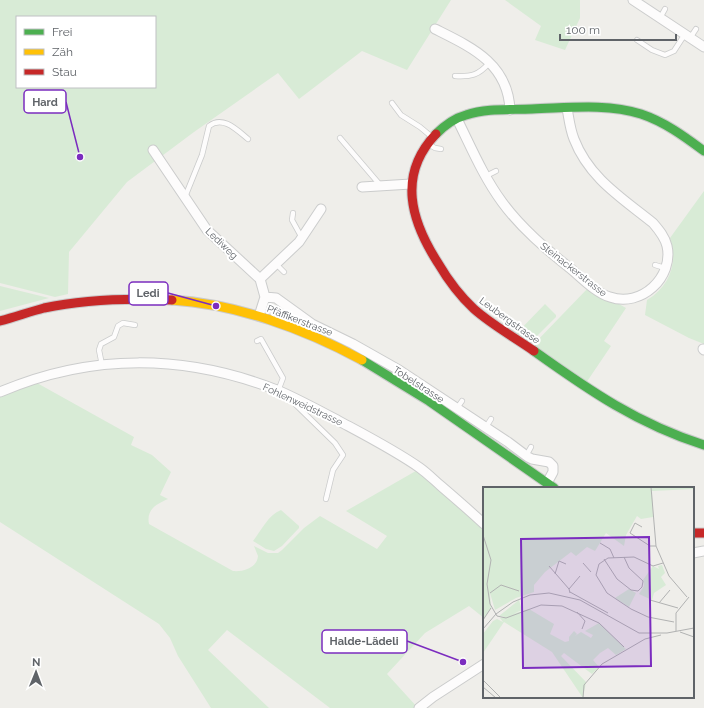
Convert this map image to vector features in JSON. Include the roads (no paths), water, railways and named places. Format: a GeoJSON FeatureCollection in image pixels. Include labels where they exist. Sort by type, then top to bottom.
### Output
{"type":"FeatureCollection","features":[{"type":"Feature","properties":{"kind":"street"},"geometry":{"type":"LineString","coordinates":[[633,0],[704,47]]}},
{"type":"Feature","properties":{"kind":"street"},"geometry":{"type":"LineString","coordinates":[[435,29],[477,51],[489,63],[502,82],[509,102],[510,110]]}},
{"type":"Feature","properties":{"kind":"street","name":"Leubergstrasse"},"geometry":{"type":"LineString","coordinates":[[704,151],[663,123],[639,113],[622,109],[567,108],[477,112],[457,119],[443,128],[430,140],[418,159],[411,184],[414,213],[432,253],[458,291],[476,311],[584,386],[630,415],[669,434],[704,445]]}},
{"type":"Feature","properties":{"kind":"street","name":"Steinackerstrasse"},"geometry":{"type":"LineString","coordinates":[[457,119],[486,176],[502,202],[522,226],[543,246],[590,285],[606,296],[630,299],[645,294],[658,282],[665,268],[668,253],[666,241],[653,223],[605,184],[591,170],[574,138],[567,108]]}},
{"type":"Feature","properties":{"kind":"street","name":"Lediweg"},"geometry":{"type":"LineString","coordinates":[[153,150],[207,230],[260,279],[266,297]]}},
{"type":"Feature","properties":{"kind":"street"},"geometry":{"type":"LineString","coordinates":[[362,187],[411,184]]}},
{"type":"Feature","properties":{"kind":"street"},"geometry":{"type":"LineString","coordinates":[[260,279],[302,238],[321,209]]}},
{"type":"Feature","properties":{"kind":"street"},"geometry":{"type":"LineString","coordinates":[[259,316],[266,297]]}},
{"type":"Feature","properties":{"kind":"street","name":"Tobelstrasse"},"geometry":{"type":"LineString","coordinates":[[266,297],[276,298],[312,324],[376,356],[460,405],[488,423],[526,456],[552,464],[553,472],[550,485]]}},
{"type":"Feature","properties":{"kind":"street","name":"Pfäffikerstrasse"},"geometry":{"type":"LineString","coordinates":[[0,321],[39,310],[68,304],[126,298],[169,299],[228,308],[259,316],[307,332],[352,354],[432,403],[550,485]]}},
{"type":"Feature","properties":{"kind":"street","name":"Fohlenweidstrasse"},"geometry":{"type":"LineString","coordinates":[[0,392],[25,382],[49,375],[102,365],[144,362],[189,366],[231,375],[278,391],[362,433],[421,468],[483,523]]}},
{"type":"Feature","properties":{"kind":"street"},"geometry":{"type":"LineString","coordinates":[[694,553],[704,551]]}},
{"type":"Feature","properties":{"kind":"street"},"geometry":{"type":"LineString","coordinates":[[419,708],[433,697],[483,665]]}},
{"type":"Feature","properties":{"kind":"lane"},"geometry":{"type":"LineString","coordinates":[[660,18],[665,9]]}},
{"type":"Feature","properties":{"kind":"lane"},"geometry":{"type":"LineString","coordinates":[[637,40],[652,50],[665,55],[674,51],[696,29]]}},
{"type":"Feature","properties":{"kind":"lane"},"geometry":{"type":"LineString","coordinates":[[455,76],[468,77],[482,71],[489,63]]}},
{"type":"Feature","properties":{"kind":"lane"},"geometry":{"type":"LineString","coordinates":[[392,103],[401,115],[420,127],[435,148],[441,149]]}},
{"type":"Feature","properties":{"kind":"lane"},"geometry":{"type":"LineString","coordinates":[[185,197],[202,155],[209,126],[218,122],[224,122],[248,139]]}},
{"type":"Feature","properties":{"kind":"lane"},"geometry":{"type":"LineString","coordinates":[[340,138],[381,186]]}},
{"type":"Feature","properties":{"kind":"lane"},"geometry":{"type":"LineString","coordinates":[[486,176],[496,170]]}},
{"type":"Feature","properties":{"kind":"lane"},"geometry":{"type":"LineString","coordinates":[[293,213],[292,220],[302,238]]}},
{"type":"Feature","properties":{"kind":"lane"},"geometry":{"type":"LineString","coordinates":[[276,264],[284,272]]}},
{"type":"Feature","properties":{"kind":"lane"},"geometry":{"type":"LineString","coordinates":[[655,266],[665,268]]}},
{"type":"Feature","properties":{"kind":"lane"},"geometry":{"type":"LineString","coordinates":[[102,365],[99,350],[101,344],[114,337],[118,326],[123,323],[135,325]]}},
{"type":"Feature","properties":{"kind":"lane"},"geometry":{"type":"LineString","coordinates":[[257,341],[261,339],[283,378],[278,391]]}},
{"type":"Feature","properties":{"kind":"lane"},"geometry":{"type":"LineString","coordinates":[[292,398],[296,405],[335,443],[343,455],[333,470],[326,499]]}},
{"type":"Feature","properties":{"kind":"lane"},"geometry":{"type":"LineString","coordinates":[[526,456],[531,447]]}},
{"type":"Feature","properties":{"kind":"place","name":"Hard"},"geometry":{"type":"Point","coordinates":[80,157]}},
{"type":"Feature","properties":{"kind":"place","name":"Ledi"},"geometry":{"type":"Point","coordinates":[216,306]}},
{"type":"Feature","properties":{"kind":"place","name":"Halde-Lädeli"},"geometry":{"type":"Point","coordinates":[463,662]}}]}
